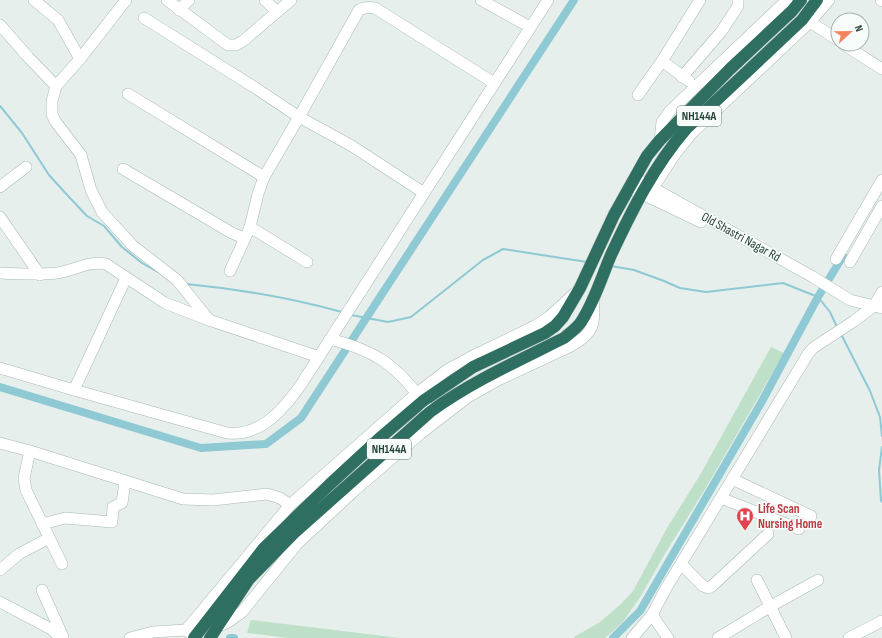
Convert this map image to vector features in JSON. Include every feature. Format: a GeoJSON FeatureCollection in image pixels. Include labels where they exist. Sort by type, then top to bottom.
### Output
{"type":"FeatureCollection","features":[{"type":"Feature","properties":{"kind":"highway","name":"NH144A"},"geometry":{"type":"LineString","coordinates":[[210,638],[249,579],[294,533],[433,417],[444,402],[494,373],[564,338],[582,322],[642,186],[647,156],[660,140],[730,69],[792,11],[801,0]]}},
{"type":"Feature","properties":{"kind":"highway","name":"NH144A"},"geometry":{"type":"LineString","coordinates":[[193,636],[264,548],[420,398],[473,367],[545,333],[555,326],[563,317],[580,288],[614,215],[642,186],[686,129],[802,20],[817,0]]}},
{"type":"Feature","properties":{"kind":"street"},"geometry":{"type":"LineString","coordinates":[[34,0],[58,20],[80,59]]}},
{"type":"Feature","properties":{"kind":"street"},"geometry":{"type":"LineString","coordinates":[[126,0],[80,59],[56,86],[52,101],[52,114],[55,121],[80,155],[91,190],[102,212],[133,246],[176,280],[209,320]]}},
{"type":"Feature","properties":{"kind":"street"},"geometry":{"type":"LineString","coordinates":[[167,0],[228,45],[236,45],[243,41],[291,0]]}},
{"type":"Feature","properties":{"kind":"street"},"geometry":{"type":"LineString","coordinates":[[179,10],[189,0]]}},
{"type":"Feature","properties":{"kind":"street"},"geometry":{"type":"LineString","coordinates":[[265,0],[277,12]]}},
{"type":"Feature","properties":{"kind":"street"},"geometry":{"type":"LineString","coordinates":[[481,0],[502,5],[530,27]]}},
{"type":"Feature","properties":{"kind":"street"},"geometry":{"type":"LineString","coordinates":[[0,368],[227,433],[237,434],[248,432],[259,427],[275,416],[296,392],[319,357],[334,338],[350,309],[548,0]]}},
{"type":"Feature","properties":{"kind":"street"},"geometry":{"type":"LineString","coordinates":[[638,95],[662,61],[700,0]]}},
{"type":"Feature","properties":{"kind":"street"},"geometry":{"type":"LineString","coordinates":[[682,77],[721,32],[738,6],[738,0]]}},
{"type":"Feature","properties":{"kind":"street"},"geometry":{"type":"LineString","coordinates":[[660,140],[662,122],[670,111],[787,0]]}},
{"type":"Feature","properties":{"kind":"street"},"geometry":{"type":"LineString","coordinates":[[642,186],[675,154],[691,134],[716,109],[810,22],[829,0]]}},
{"type":"Feature","properties":{"kind":"street"},"geometry":{"type":"LineString","coordinates":[[230,271],[250,226],[264,177],[359,10],[369,7],[375,8],[494,84]]}},
{"type":"Feature","properties":{"kind":"street"},"geometry":{"type":"LineString","coordinates":[[144,18],[299,117],[352,146],[424,193]]}},
{"type":"Feature","properties":{"kind":"street"},"geometry":{"type":"LineString","coordinates":[[810,22],[830,35]]}},
{"type":"Feature","properties":{"kind":"street"},"geometry":{"type":"LineString","coordinates":[[0,25],[56,86]]}},
{"type":"Feature","properties":{"kind":"street"},"geometry":{"type":"LineString","coordinates":[[856,52],[882,69]]}},
{"type":"Feature","properties":{"kind":"street"},"geometry":{"type":"LineString","coordinates":[[662,61],[695,86]]}},
{"type":"Feature","properties":{"kind":"street"},"geometry":{"type":"LineString","coordinates":[[128,94],[264,177]]}},
{"type":"Feature","properties":{"kind":"street"},"geometry":{"type":"LineString","coordinates":[[0,187],[26,167]]}},
{"type":"Feature","properties":{"kind":"street"},"geometry":{"type":"LineString","coordinates":[[123,169],[232,233],[244,238]]}},
{"type":"Feature","properties":{"kind":"street"},"geometry":{"type":"LineString","coordinates":[[836,259],[882,180]]}},
{"type":"Feature","properties":{"kind":"street","name":"Old Shastri Nagar Rd"},"geometry":{"type":"LineString","coordinates":[[642,186],[701,222],[783,264],[836,294],[850,300],[878,307]]}},
{"type":"Feature","properties":{"kind":"street"},"geometry":{"type":"LineString","coordinates":[[850,262],[882,206]]}},
{"type":"Feature","properties":{"kind":"street"},"geometry":{"type":"LineString","coordinates":[[0,217],[40,275]]}},
{"type":"Feature","properties":{"kind":"street"},"geometry":{"type":"LineString","coordinates":[[250,226],[307,262]]}},
{"type":"Feature","properties":{"kind":"street"},"geometry":{"type":"LineString","coordinates":[[0,273],[40,275],[59,273],[96,263],[102,263],[110,266],[165,303],[209,320],[319,357]]}},
{"type":"Feature","properties":{"kind":"street"},"geometry":{"type":"LineString","coordinates":[[74,390],[126,278]]}},
{"type":"Feature","properties":{"kind":"street"},"geometry":{"type":"LineString","coordinates":[[632,638],[652,615],[681,564],[804,360],[813,348],[878,307],[882,292]]}},
{"type":"Feature","properties":{"kind":"street"},"geometry":{"type":"LineString","coordinates":[[334,338],[373,355],[390,366],[420,398],[433,417]]}},
{"type":"Feature","properties":{"kind":"street"},"geometry":{"type":"LineString","coordinates":[[130,638],[166,630],[193,636],[290,505],[420,398]]}},
{"type":"Feature","properties":{"kind":"street"},"geometry":{"type":"LineString","coordinates":[[0,443],[183,499],[213,500],[267,494],[280,498],[290,505]]}},
{"type":"Feature","properties":{"kind":"street"},"geometry":{"type":"LineString","coordinates":[[30,451],[25,472],[26,490],[62,564]]}},
{"type":"Feature","properties":{"kind":"street"},"geometry":{"type":"LineString","coordinates":[[732,479],[811,516]]}},
{"type":"Feature","properties":{"kind":"street"},"geometry":{"type":"LineString","coordinates":[[42,524],[65,518],[112,522],[113,507],[122,503],[125,481]]}},
{"type":"Feature","properties":{"kind":"street"},"geometry":{"type":"LineString","coordinates":[[721,498],[799,529]]}},
{"type":"Feature","properties":{"kind":"street"},"geometry":{"type":"LineString","coordinates":[[681,564],[702,586],[708,588],[768,534]]}},
{"type":"Feature","properties":{"kind":"street"},"geometry":{"type":"LineString","coordinates":[[0,570],[19,554],[49,538]]}},
{"type":"Feature","properties":{"kind":"street"},"geometry":{"type":"LineString","coordinates":[[757,580],[786,638]]}},
{"type":"Feature","properties":{"kind":"street"},"geometry":{"type":"LineString","coordinates":[[718,638],[818,580]]}},
{"type":"Feature","properties":{"kind":"street"},"geometry":{"type":"LineString","coordinates":[[42,590],[58,637]]}},
{"type":"Feature","properties":{"kind":"street"},"geometry":{"type":"LineString","coordinates":[[0,602],[58,637]]}},
{"type":"Feature","properties":{"kind":"street"},"geometry":{"type":"LineString","coordinates":[[652,615],[668,638]]}},
{"type":"Feature","properties":{"kind":"street"},"geometry":{"type":"LineString","coordinates":[[849,638],[882,621]]}},
{"type":"Feature","properties":{"kind":"green space"},"geometry":{"type":"Polygon","coordinates":[[[771,347],[784,353],[639,599],[622,623],[605,638],[575,638],[574,637],[600,622],[621,604],[633,591],[667,528],[700,475],[771,347]]]}},
{"type":"Feature","properties":{"kind":"green space"},"geometry":{"type":"Polygon","coordinates":[[[251,620],[400,638],[288,638],[247,633],[251,620]]]}},
{"type":"Feature","properties":{"kind":"waterway"},"geometry":{"type":"LineString","coordinates":[[0,387],[201,448],[266,444],[301,418],[574,0]]}},
{"type":"Feature","properties":{"kind":"waterway"},"geometry":{"type":"LineString","coordinates":[[0,106],[22,133],[49,175],[87,216],[104,226],[122,247],[142,263],[158,272]]}},
{"type":"Feature","properties":{"kind":"waterway"},"geometry":{"type":"LineString","coordinates":[[351,315],[388,322],[411,317],[483,260],[503,249],[587,262]]}},
{"type":"Feature","properties":{"kind":"waterway"},"geometry":{"type":"LineString","coordinates":[[613,638],[640,611],[761,403],[818,297],[843,256]]}},
{"type":"Feature","properties":{"kind":"waterway"},"geometry":{"type":"LineString","coordinates":[[611,266],[634,270],[680,288],[706,292],[783,283],[818,297],[830,312],[837,327]]}},
{"type":"Feature","properties":{"kind":"waterway"},"geometry":{"type":"LineString","coordinates":[[186,284],[265,295],[304,302],[342,312]]}},
{"type":"Feature","properties":{"kind":"waterway"},"geometry":{"type":"LineString","coordinates":[[841,334],[870,391],[880,417],[882,436]]}},
{"type":"Feature","properties":{"kind":"waterway"},"geometry":{"type":"LineString","coordinates":[[882,447],[879,470],[882,502]]}},
{"type":"Feature","properties":{"kind":"place","name":"Life Scan Nursing Home"},"geometry":{"type":"Point","coordinates":[745,531]}}]}
